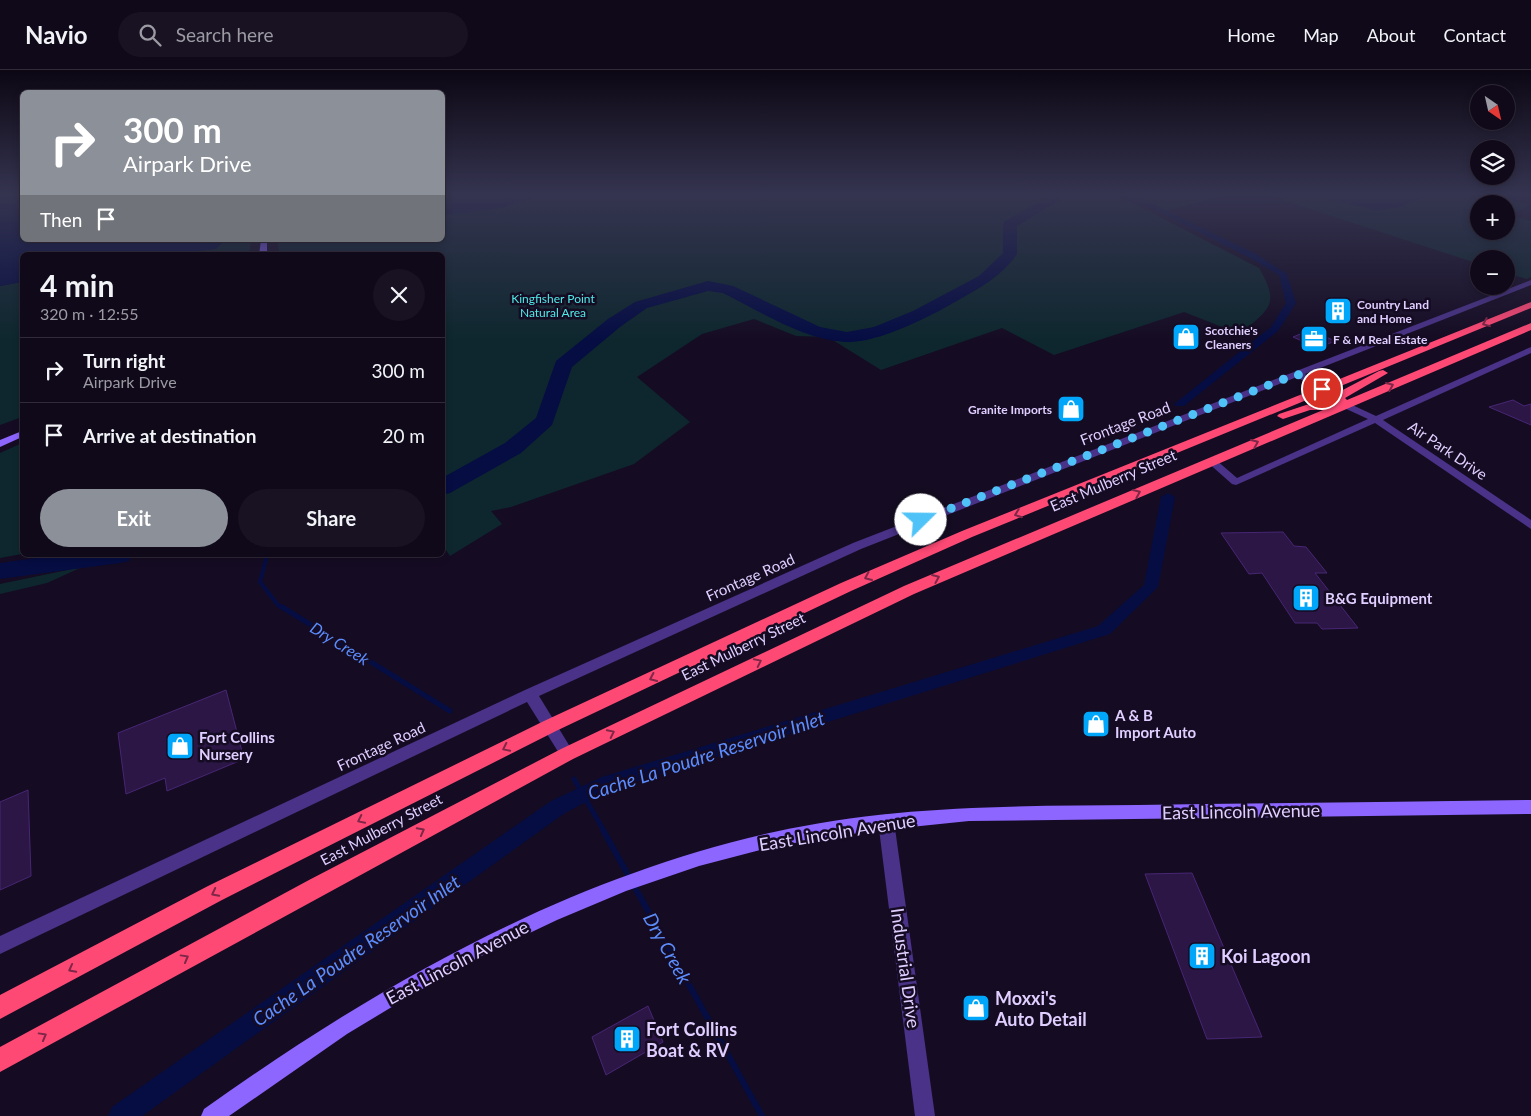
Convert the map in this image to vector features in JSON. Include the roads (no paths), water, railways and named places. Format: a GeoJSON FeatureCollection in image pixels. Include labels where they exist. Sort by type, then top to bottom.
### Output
{"type":"FeatureCollection","features":[{"type":"Feature","properties":{"kind":"highway","name":"East Mulberry Street"},"geometry":{"type":"LineString","coordinates":[[0,1007],[215,893],[550,726],[846,587],[967,534],[1531,305]]}},
{"type":"Feature","properties":{"kind":"highway","name":"East Mulberry Street"},"geometry":{"type":"LineString","coordinates":[[0,1060],[316,887],[568,754],[909,590],[1531,326]]}},
{"type":"Feature","properties":{"kind":"highway"},"geometry":{"type":"LineString","coordinates":[[1345,405],[1339,398],[1341,395],[1382,374],[1413,352]]}},
{"type":"Feature","properties":{"kind":"highway"},"geometry":{"type":"LineString","coordinates":[[1052,501],[1167,462],[1300,409],[1345,405]]}},
{"type":"Feature","properties":{"kind":"street","name":"Frontage Road"},"geometry":{"type":"LineString","coordinates":[[0,945],[530,694],[857,546],[1531,282]]}},
{"type":"Feature","properties":{"kind":"street"},"geometry":{"type":"LineString","coordinates":[[1210,461],[1236,482],[1531,350]]}},
{"type":"Feature","properties":{"kind":"street"},"geometry":{"type":"LineString","coordinates":[[1297,374],[1322,389]]}},
{"type":"Feature","properties":{"kind":"street","name":"Air Park Drive"},"geometry":{"type":"LineString","coordinates":[[1345,405],[1377,420],[1531,526]]}},
{"type":"Feature","properties":{"kind":"street"},"geometry":{"type":"LineString","coordinates":[[0,444],[20,435]]}},
{"type":"Feature","properties":{"kind":"street"},"geometry":{"type":"LineString","coordinates":[[1516,515],[1531,513]]}},
{"type":"Feature","properties":{"kind":"street"},"geometry":{"type":"LineString","coordinates":[[530,694],[568,754]]}},
{"type":"Feature","properties":{"kind":"street","name":"East Lincoln Avenue"},"geometry":{"type":"LineString","coordinates":[[211,1116],[270,1072],[422,978],[532,921],[648,876],[775,839],[886,820],[969,814],[1531,807]]}},
{"type":"Feature","properties":{"kind":"street","name":"Industrial Drive"},"geometry":{"type":"LineString","coordinates":[[886,820],[925,1116]]}},
{"type":"Feature","properties":{"kind":"waterway"},"geometry":{"type":"LineString","coordinates":[[445,486],[513,448],[545,421],[563,365],[614,323],[641,305],[708,286],[727,289],[815,331],[847,337],[878,331],[919,315],[985,279],[1010,254],[1010,242]]}},
{"type":"Feature","properties":{"kind":"waterway","name":"Cache La Poudre Reservoir Inlet"},"geometry":{"type":"LineString","coordinates":[[1180,404],[1275,329],[1291,303],[1283,274],[1253,256],[1224,242]]}},
{"type":"Feature","properties":{"kind":"waterway","name":"Cache La Poudre Reservoir Inlet"},"geometry":{"type":"LineString","coordinates":[[121,1116],[558,807],[602,785],[1104,630],[1151,587],[1168,497]]}},
{"type":"Feature","properties":{"kind":"waterway"},"geometry":{"type":"LineString","coordinates":[[0,571],[105,557]]}},
{"type":"Feature","properties":{"kind":"waterway","name":"Dry Creek"},"geometry":{"type":"LineString","coordinates":[[266,557],[260,582],[278,605],[284,609]]}},
{"type":"Feature","properties":{"kind":"waterway","name":"Dry Creek"},"geometry":{"type":"LineString","coordinates":[[282,607],[450,711]]}},
{"type":"Feature","properties":{"kind":"waterway","name":"Dry Creek"},"geometry":{"type":"LineString","coordinates":[[574,779],[604,831]]}},
{"type":"Feature","properties":{"kind":"waterway","name":"Dry Creek"},"geometry":{"type":"LineString","coordinates":[[603,830],[762,1116]]}},
{"type":"Feature","properties":{"kind":"place","name":"Country Land and Home"},"geometry":{"type":"Point","coordinates":[1338,311]}},
{"type":"Feature","properties":{"kind":"place","name":"Scotchie's Cleaners"},"geometry":{"type":"Point","coordinates":[1186,337]}},
{"type":"Feature","properties":{"kind":"place","name":"F & M Real Estate"},"geometry":{"type":"Point","coordinates":[1314,339]}},
{"type":"Feature","properties":{"kind":"place","name":"Granite Imports"},"geometry":{"type":"Point","coordinates":[1071,409]}},
{"type":"Feature","properties":{"kind":"place","name":"B&G Equipment"},"geometry":{"type":"Point","coordinates":[1306,598]}},
{"type":"Feature","properties":{"kind":"place","name":"A & B Import Auto"},"geometry":{"type":"Point","coordinates":[1096,724]}},
{"type":"Feature","properties":{"kind":"place","name":"Fort Collins Nursery"},"geometry":{"type":"Point","coordinates":[180,746]}},
{"type":"Feature","properties":{"kind":"place","name":"Koi Lagoon"},"geometry":{"type":"Point","coordinates":[1202,956]}},
{"type":"Feature","properties":{"kind":"place","name":"Moxxi's Auto Detail"},"geometry":{"type":"Point","coordinates":[976,1008]}},
{"type":"Feature","properties":{"kind":"place","name":"Fort Collins Boat & RV"},"geometry":{"type":"Point","coordinates":[627,1039]}},
{"type":"Feature","properties":{"kind":"park label","name":"Kingfisher Point Natural Area"},"geometry":{"type":"Point","coordinates":[553,305]}}]}
